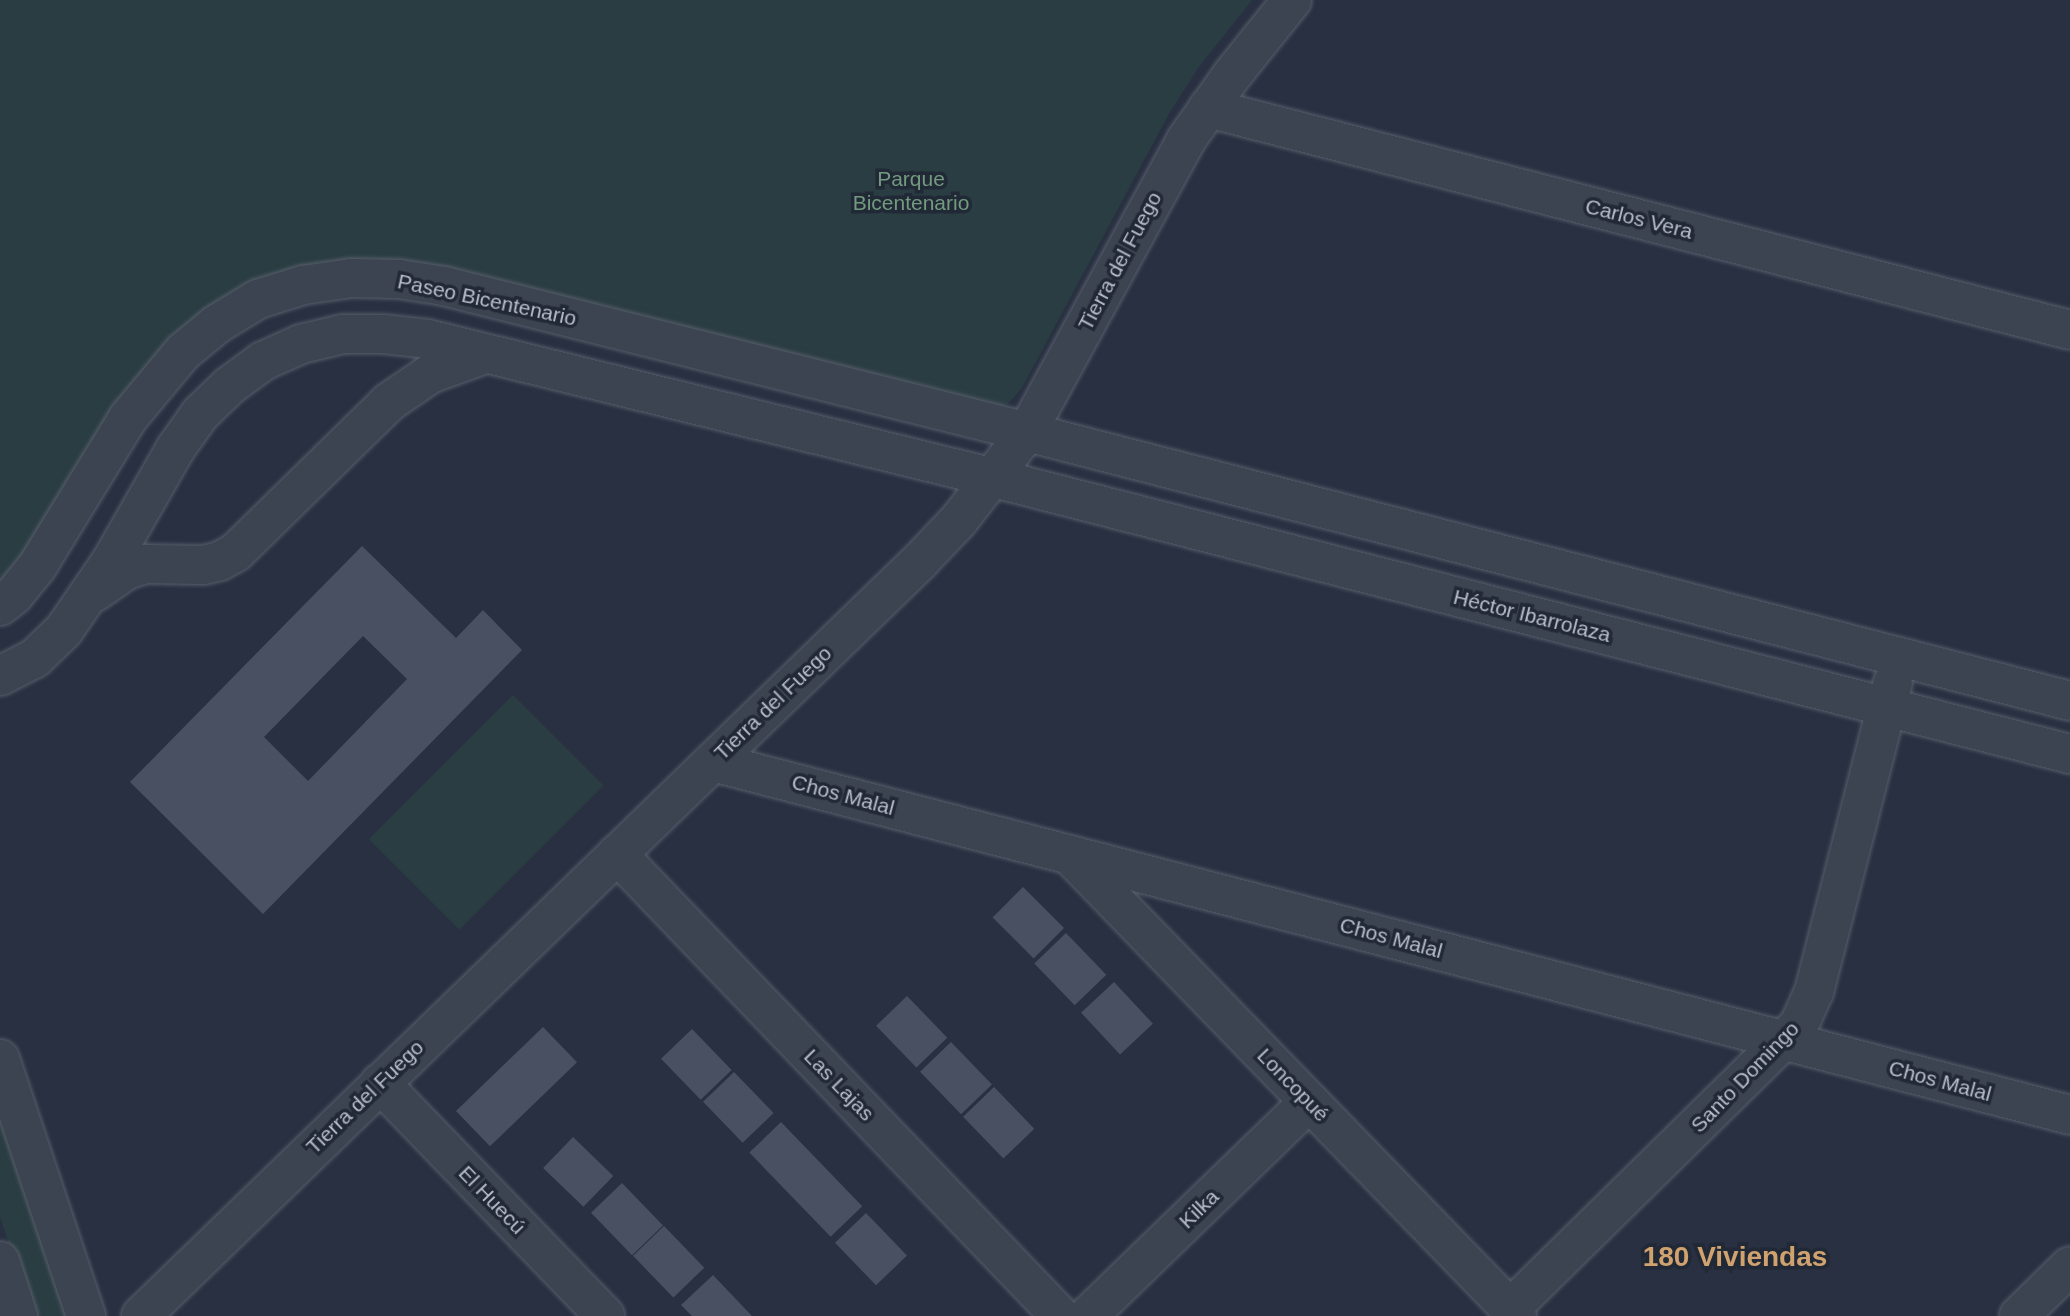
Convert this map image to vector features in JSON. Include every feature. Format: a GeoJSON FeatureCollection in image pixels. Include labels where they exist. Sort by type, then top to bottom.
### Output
{"type":"FeatureCollection","features":[{"type":"Feature","properties":{"kind":"street","name":"Tierra del Fuego"},"geometry":{"type":"LineString","coordinates":[[154,1311],[380,1083],[921,560],[994,478],[1027,432],[1166,174],[1208,108],[1292,0]]}},
{"type":"Feature","properties":{"kind":"street","name":"Carlos Vera"},"geometry":{"type":"LineString","coordinates":[[1208,108],[2070,330]]}},
{"type":"Feature","properties":{"kind":"street","name":"Paseo Bicentenario"},"geometry":{"type":"LineString","coordinates":[[0,606],[14,595],[38,565],[128,418],[183,352],[217,324],[258,299],[303,285],[351,278],[399,279],[444,286],[1027,432]]}},
{"type":"Feature","properties":{"kind":"street"},"geometry":{"type":"LineString","coordinates":[[0,676],[35,658],[64,630],[88,598],[176,448],[200,414],[229,386],[263,361],[301,344],[343,334],[383,334],[428,340],[994,478]]}},
{"type":"Feature","properties":{"kind":"street"},"geometry":{"type":"LineString","coordinates":[[88,598],[127,570],[146,564],[203,565],[220,561],[236,552],[388,402],[430,374],[485,354]]}},
{"type":"Feature","properties":{"kind":"street"},"geometry":{"type":"LineString","coordinates":[[1027,432],[2070,701]]}},
{"type":"Feature","properties":{"kind":"street","name":"Héctor Ibarrolaza"},"geometry":{"type":"LineString","coordinates":[[994,478],[2070,754]]}},
{"type":"Feature","properties":{"kind":"street","name":"Santo Domingo"},"geometry":{"type":"LineString","coordinates":[[1513,1313],[1786,1041],[1808,1010],[1900,657]]}},
{"type":"Feature","properties":{"kind":"street","name":"Chos Malal"},"geometry":{"type":"LineString","coordinates":[[713,762],[2070,1115]]}},
{"type":"Feature","properties":{"kind":"street","name":"Las Lajas"},"geometry":{"type":"LineString","coordinates":[[617,854],[1060,1316]]}},
{"type":"Feature","properties":{"kind":"street","name":"Loncopué"},"geometry":{"type":"LineString","coordinates":[[1070,854],[1513,1313]]}},
{"type":"Feature","properties":{"kind":"street"},"geometry":{"type":"LineString","coordinates":[[0,1059],[86,1316]]}},
{"type":"Feature","properties":{"kind":"street","name":"El Huecú"},"geometry":{"type":"LineString","coordinates":[[380,1083],[605,1316]]}},
{"type":"Feature","properties":{"kind":"street","name":"Kilka"},"geometry":{"type":"LineString","coordinates":[[1088,1316],[1309,1102]]}},
{"type":"Feature","properties":{"kind":"street"},"geometry":{"type":"LineString","coordinates":[[0,1261],[18,1316]]}},
{"type":"Feature","properties":{"kind":"street"},"geometry":{"type":"LineString","coordinates":[[2019,1316],[2070,1266]]}},
{"type":"Feature","properties":{"kind":"green space","name":"Parque Bicentenario"},"geometry":{"type":"Polygon","coordinates":[[[0,0],[1252,0],[1198,68],[1170,112],[1022,388],[1008,404],[998,407],[467,273],[235,294],[0,586],[0,0]]]}},
{"type":"Feature","properties":{"kind":"green space"},"geometry":{"type":"Polygon","coordinates":[[[513,695],[604,786],[459,930],[369,839],[513,695]]]}},
{"type":"Feature","properties":{"kind":"green space"},"geometry":{"type":"Polygon","coordinates":[[[0,1102],[71,1316],[33,1316],[0,1217],[0,1102]]]}},
{"type":"Feature","properties":{"kind":"building"},"geometry":{"type":"Polygon","coordinates":[[[362,546],[456,638],[483,610],[522,650],[263,914],[130,782],[362,546]],[[363,636],[264,737],[308,781],[407,679],[363,636]]]}},
{"type":"Feature","properties":{"kind":"building"},"geometry":{"type":"Polygon","coordinates":[[[1023,887],[1064,928],[1034,958],[993,917],[1023,887]]]}},
{"type":"Feature","properties":{"kind":"building"},"geometry":{"type":"Polygon","coordinates":[[[1066,933],[1106,975],[1075,1005],[1034,964],[1066,933]]]}},
{"type":"Feature","properties":{"kind":"building"},"geometry":{"type":"Polygon","coordinates":[[[1114,982],[1153,1024],[1120,1054],[1081,1013],[1114,982]]]}},
{"type":"Feature","properties":{"kind":"building"},"geometry":{"type":"Polygon","coordinates":[[[907,996],[947,1038],[916,1068],[876,1026],[907,996]]]}},
{"type":"Feature","properties":{"kind":"building"},"geometry":{"type":"Polygon","coordinates":[[[543,1027],[577,1062],[490,1146],[456,1111],[543,1027]]]}},
{"type":"Feature","properties":{"kind":"building"},"geometry":{"type":"Polygon","coordinates":[[[692,1029],[732,1070],[701,1100],[661,1059],[692,1029]]]}},
{"type":"Feature","properties":{"kind":"building"},"geometry":{"type":"Polygon","coordinates":[[[951,1042],[992,1084],[961,1114],[920,1072],[951,1042]]]}},
{"type":"Feature","properties":{"kind":"building"},"geometry":{"type":"Polygon","coordinates":[[[734,1072],[774,1113],[743,1143],[703,1102],[734,1072]]]}},
{"type":"Feature","properties":{"kind":"building"},"geometry":{"type":"Polygon","coordinates":[[[994,1087],[1034,1129],[1003,1159],[963,1117],[994,1087]]]}},
{"type":"Feature","properties":{"kind":"building"},"geometry":{"type":"Polygon","coordinates":[[[781,1122],[862,1206],[831,1237],[749,1153],[781,1122]]]}},
{"type":"Feature","properties":{"kind":"building"},"geometry":{"type":"Polygon","coordinates":[[[573,1137],[613,1176],[583,1207],[543,1168],[573,1137]]]}},
{"type":"Feature","properties":{"kind":"building"},"geometry":{"type":"Polygon","coordinates":[[[622,1183],[663,1225],[632,1255],[591,1213],[622,1183]]]}},
{"type":"Feature","properties":{"kind":"building"},"geometry":{"type":"Polygon","coordinates":[[[866,1213],[907,1255],[876,1285],[835,1243],[866,1213]]]}},
{"type":"Feature","properties":{"kind":"building"},"geometry":{"type":"Polygon","coordinates":[[[664,1226],[704,1268],[673,1298],[633,1256],[664,1226]]]}},
{"type":"Feature","properties":{"kind":"building"},"geometry":{"type":"Polygon","coordinates":[[[713,1275],[752,1316],[692,1316],[681,1305],[713,1275]]]}},
{"type":"Feature","properties":{"kind":"district","name":"180 Viviendas"},"geometry":{"type":"Point","coordinates":[1735,1257]}}]}
